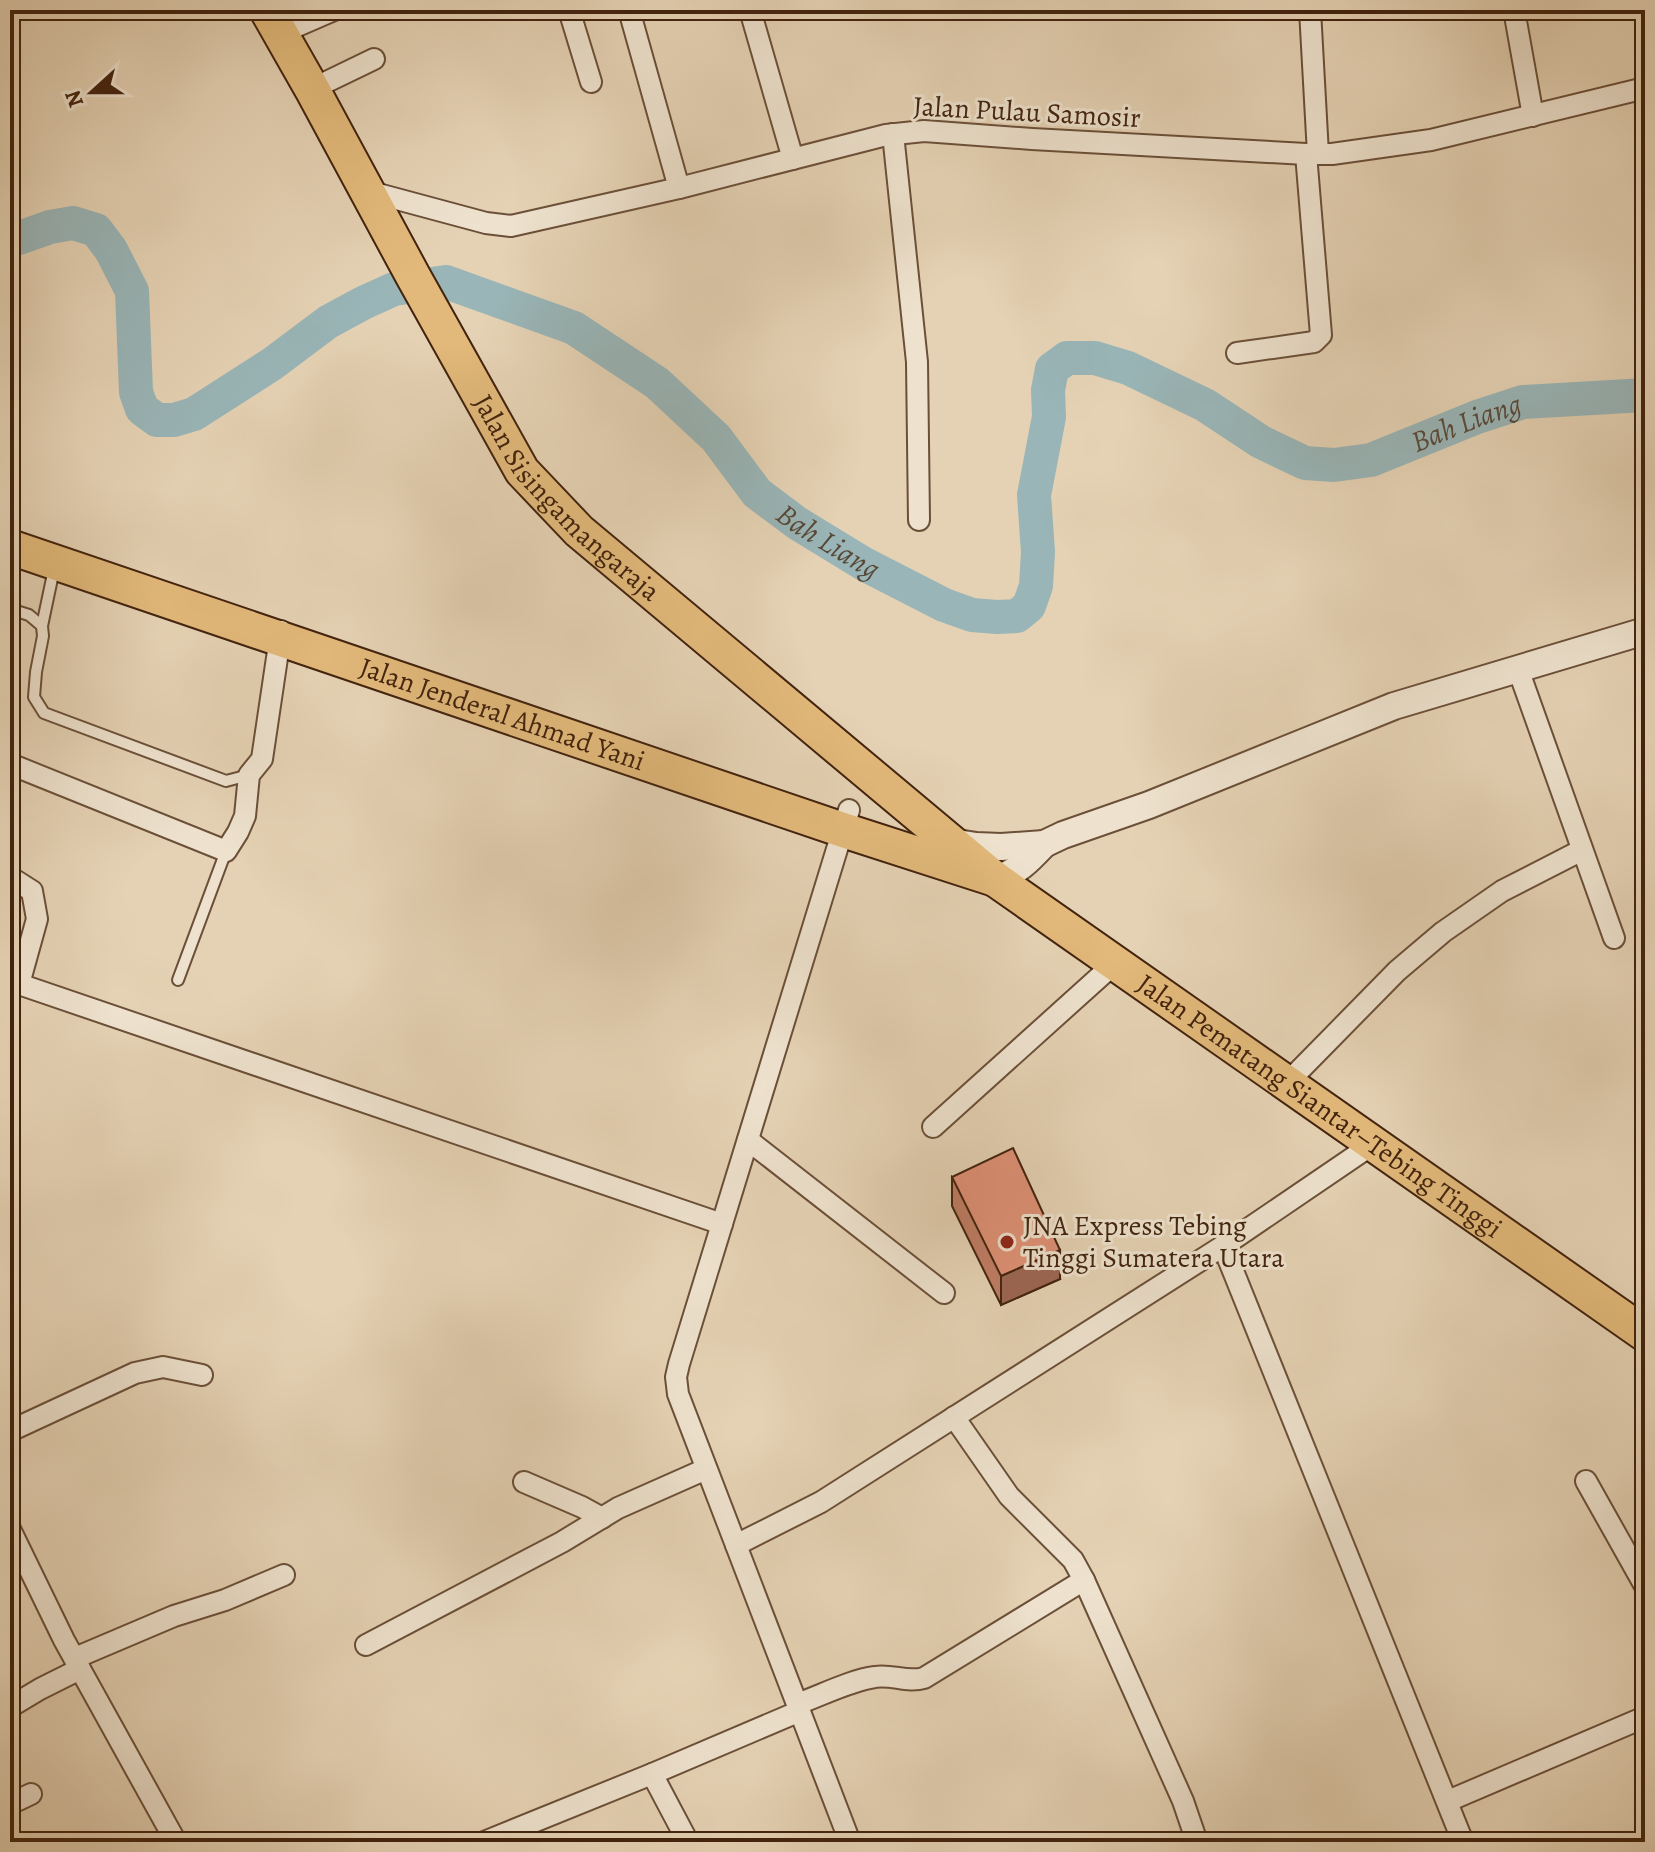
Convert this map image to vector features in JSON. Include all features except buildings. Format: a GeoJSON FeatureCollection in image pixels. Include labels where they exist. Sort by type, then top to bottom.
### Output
{"type":"FeatureCollection","features":[{"type":"Feature","properties":{"kind":"main road","name":"Jalan Sisingamangaraja"},"geometry":{"type":"LineString","coordinates":[[274,22],[522,471],[579,531],[995,879]]}},
{"type":"Feature","properties":{"kind":"main road","name":"Jalan Jenderal Ahmad Yani"},"geometry":{"type":"LineString","coordinates":[[10,538],[57,558],[846,820],[995,879]]}},
{"type":"Feature","properties":{"kind":"main road","name":"Jalan Jenderal Ahmad Yani"},"geometry":{"type":"LineString","coordinates":[[10,547],[57,558]]}},
{"type":"Feature","properties":{"kind":"main road","name":"Jalan Jenderal Ahmad Yani"},"geometry":{"type":"LineString","coordinates":[[846,820],[951,842]]}},
{"type":"Feature","properties":{"kind":"main road","name":"Jalan Pematang Siantar–Tebing Tinggi"},"geometry":{"type":"LineString","coordinates":[[995,879],[1645,1334]]}},
{"type":"Feature","properties":{"kind":"street"},"geometry":{"type":"LineString","coordinates":[[274,22],[334,10]]}},
{"type":"Feature","properties":{"kind":"street"},"geometry":{"type":"LineString","coordinates":[[569,10],[591,82]]}},
{"type":"Feature","properties":{"kind":"street"},"geometry":{"type":"LineString","coordinates":[[629,10],[679,188]]}},
{"type":"Feature","properties":{"kind":"street"},"geometry":{"type":"LineString","coordinates":[[750,10],[793,159]]}},
{"type":"Feature","properties":{"kind":"street"},"geometry":{"type":"LineString","coordinates":[[1237,353],[1314,342],[1321,335],[1312,154],[1310,10]]}},
{"type":"Feature","properties":{"kind":"street"},"geometry":{"type":"LineString","coordinates":[[1514,10],[1533,116]]}},
{"type":"Feature","properties":{"kind":"street"},"geometry":{"type":"LineString","coordinates":[[312,89],[374,59]]}},
{"type":"Feature","properties":{"kind":"street","name":"Jalan Pulau Samosir"},"geometry":{"type":"LineString","coordinates":[[367,191],[486,223],[511,226],[893,134],[924,131],[1332,154],[1431,140],[1645,88]]}},
{"type":"Feature","properties":{"kind":"street"},"geometry":{"type":"LineString","coordinates":[[893,134],[917,362],[919,520]]}},
{"type":"Feature","properties":{"kind":"street"},"geometry":{"type":"LineString","coordinates":[[995,879],[1010,875],[1044,844],[1063,835],[1149,805],[1394,706],[1645,631]]}},
{"type":"Feature","properties":{"kind":"street"},"geometry":{"type":"LineString","coordinates":[[10,764],[226,851],[245,816],[249,775],[262,759],[281,633]]}},
{"type":"Feature","properties":{"kind":"street"},"geometry":{"type":"LineString","coordinates":[[1518,669],[1614,938]]}},
{"type":"Feature","properties":{"kind":"street"},"geometry":{"type":"LineString","coordinates":[[846,820],[676,1377],[678,1394],[706,1469],[850,1842]]}},
{"type":"Feature","properties":{"kind":"street"},"geometry":{"type":"LineString","coordinates":[[951,842],[1001,847],[1044,844]]}},
{"type":"Feature","properties":{"kind":"street"},"geometry":{"type":"LineString","coordinates":[[1287,1083],[1397,971],[1443,932],[1502,891],[1582,850]]}},
{"type":"Feature","properties":{"kind":"street"},"geometry":{"type":"LineString","coordinates":[[10,877],[32,891],[37,919],[14,983],[722,1224]]}},
{"type":"Feature","properties":{"kind":"street"},"geometry":{"type":"LineString","coordinates":[[933,1127],[1115,963]]}},
{"type":"Feature","properties":{"kind":"street"},"geometry":{"type":"LineString","coordinates":[[748,1140],[944,1293]]}},
{"type":"Feature","properties":{"kind":"street"},"geometry":{"type":"LineString","coordinates":[[736,1545],[821,1502],[1223,1246],[1373,1144]]}},
{"type":"Feature","properties":{"kind":"street"},"geometry":{"type":"LineString","coordinates":[[1223,1246],[1463,1842]]}},
{"type":"Feature","properties":{"kind":"street"},"geometry":{"type":"LineString","coordinates":[[10,1431],[151,1368],[163,1367],[202,1375]]}},
{"type":"Feature","properties":{"kind":"street"},"geometry":{"type":"LineString","coordinates":[[954,1417],[1009,1496],[1073,1560],[1183,1801],[1197,1842]]}},
{"type":"Feature","properties":{"kind":"street"},"geometry":{"type":"LineString","coordinates":[[366,1645],[562,1542],[618,1508],[706,1469]]}},
{"type":"Feature","properties":{"kind":"street"},"geometry":{"type":"LineString","coordinates":[[1586,1481],[1645,1586]]}},
{"type":"Feature","properties":{"kind":"street"},"geometry":{"type":"LineString","coordinates":[[524,1482],[602,1518]]}},
{"type":"Feature","properties":{"kind":"street"},"geometry":{"type":"LineString","coordinates":[[10,1529],[77,1664],[176,1842]]}},
{"type":"Feature","properties":{"kind":"street"},"geometry":{"type":"LineString","coordinates":[[10,1707],[77,1664],[174,1616],[225,1600],[284,1575]]}},
{"type":"Feature","properties":{"kind":"street"},"geometry":{"type":"LineString","coordinates":[[484,1842],[525,1835],[652,1774],[870,1678],[885,1676],[913,1681],[924,1678],[1084,1580]]}},
{"type":"Feature","properties":{"kind":"street"},"geometry":{"type":"LineString","coordinates":[[1448,1801],[1645,1717]]}},
{"type":"Feature","properties":{"kind":"street"},"geometry":{"type":"LineString","coordinates":[[652,1774],[688,1842]]}},
{"type":"Feature","properties":{"kind":"street"},"geometry":{"type":"LineString","coordinates":[[10,1804],[31,1794]]}},
{"type":"Feature","properties":{"kind":"lane"},"geometry":{"type":"LineString","coordinates":[[57,558],[42,626],[36,672],[34,697],[44,713],[226,781],[249,775]]}},
{"type":"Feature","properties":{"kind":"lane"},"geometry":{"type":"LineString","coordinates":[[10,609],[29,615],[42,626]]}},
{"type":"Feature","properties":{"kind":"lane"},"geometry":{"type":"LineString","coordinates":[[178,980],[226,851]]}},
{"type":"Feature","properties":{"kind":"waterway","name":"Bah Liang"},"geometry":{"type":"LineString","coordinates":[[10,239],[73,223],[96,230],[111,250],[132,291],[136,392],[142,409],[157,420],[174,420],[194,414],[272,364],[328,322],[394,289],[446,282],[574,328],[657,383],[716,438],[757,493],[797,523],[864,564],[944,605],[972,615],[1017,616],[1029,606],[1036,586],[1038,552],[1034,495],[1049,417],[1048,390],[1052,369],[1067,358],[1095,358],[1128,368],[1205,405],[1261,442],[1305,463],[1334,465],[1371,460],[1523,402],[1645,395]]}},
{"type":"Feature","properties":{"kind":"place","name":"JNA Express Tebing Tinggi Sumatera Utara"},"geometry":{"type":"Point","coordinates":[1007,1242]}}]}
